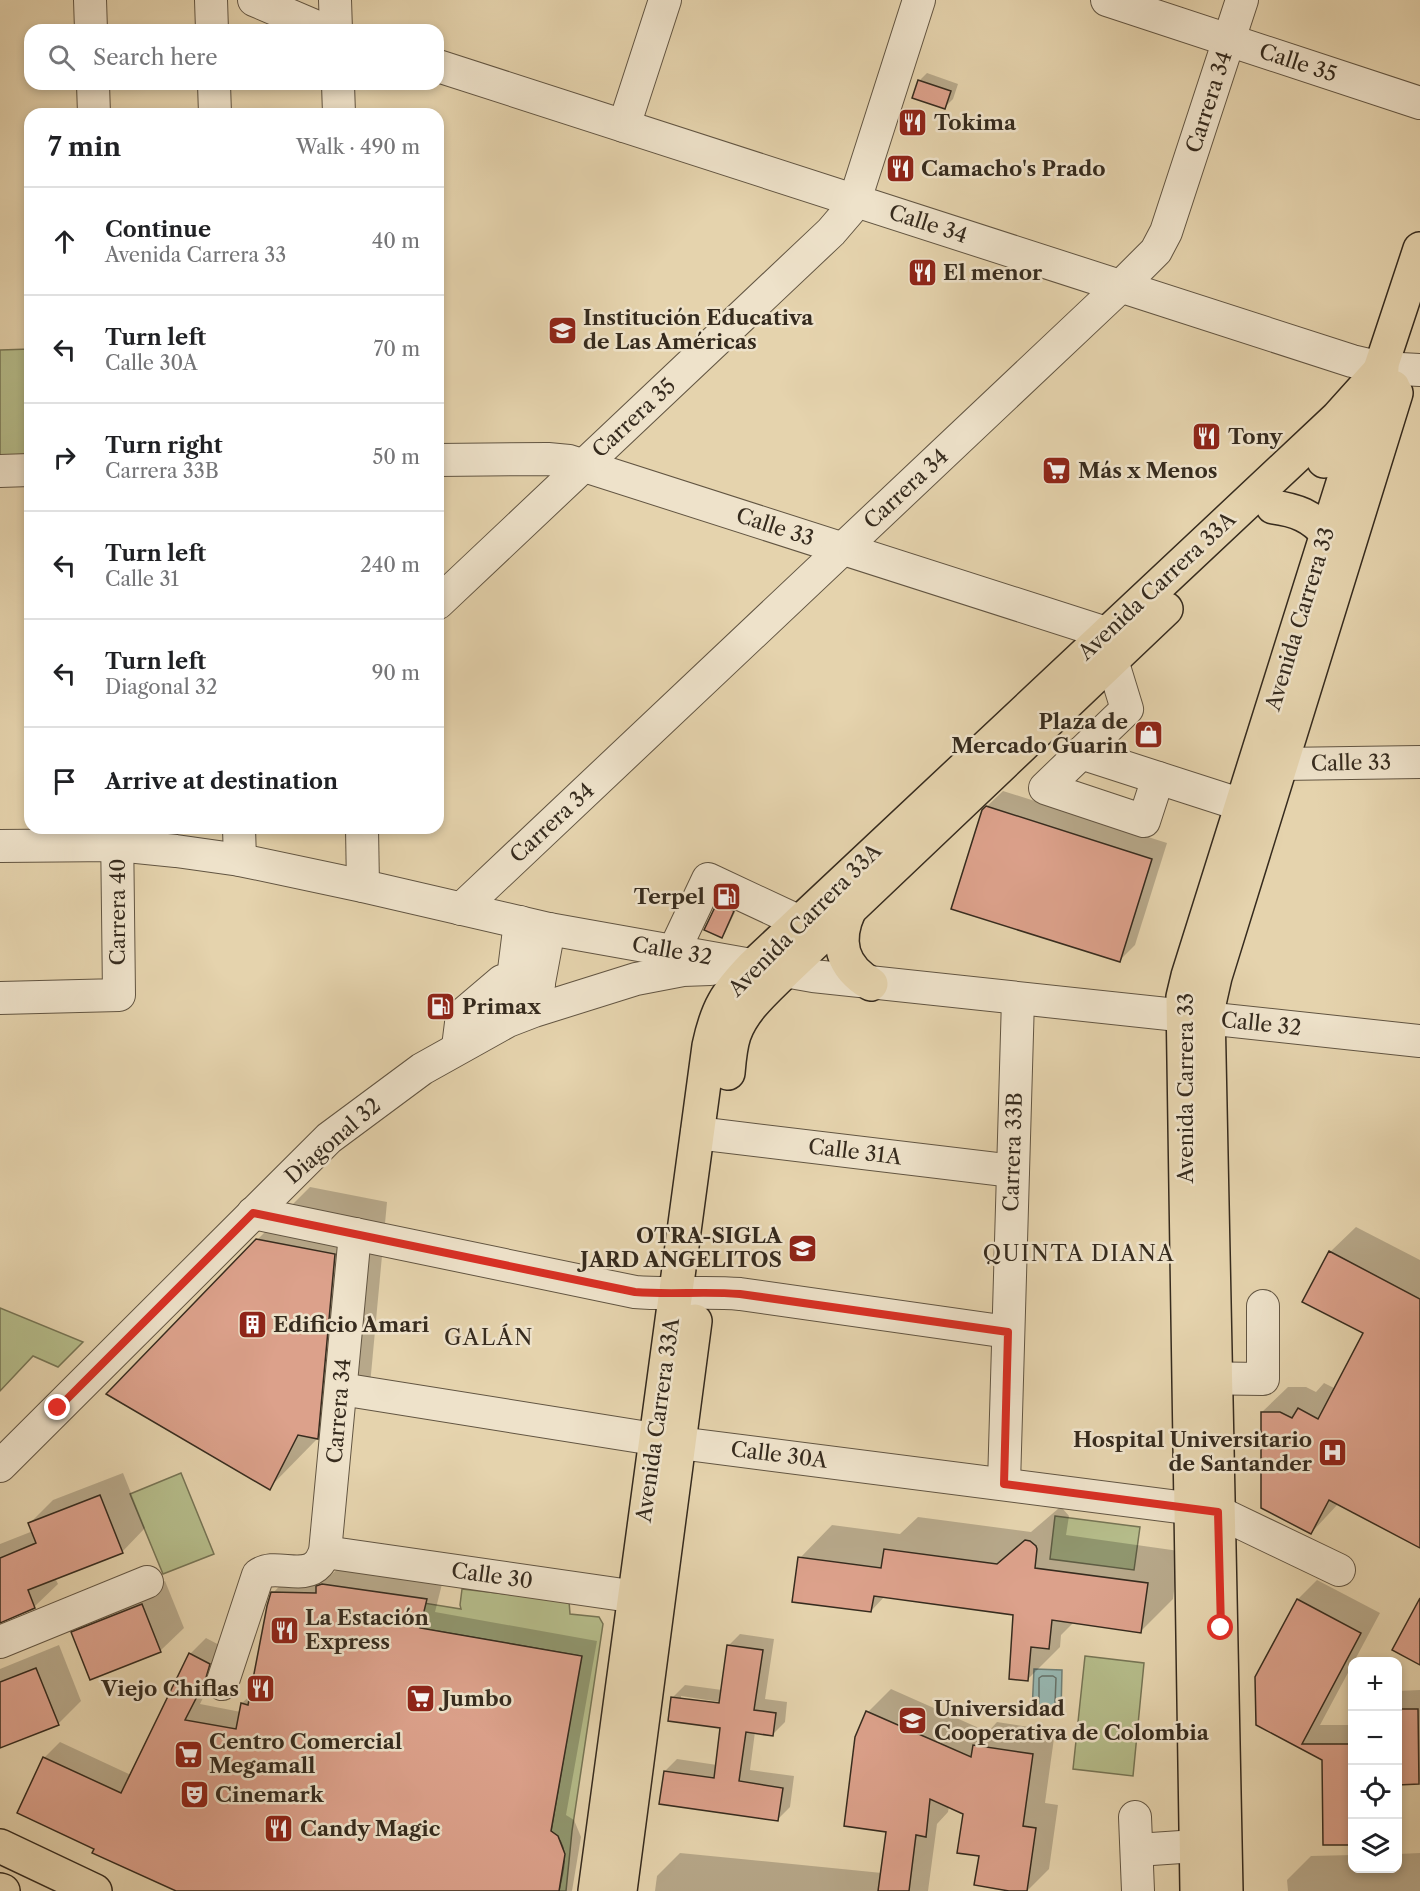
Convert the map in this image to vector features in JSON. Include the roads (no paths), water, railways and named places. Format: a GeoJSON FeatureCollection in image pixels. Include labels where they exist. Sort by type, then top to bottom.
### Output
{"type":"FeatureCollection","features":[{"type":"Feature","properties":{"kind":"main road","name":"Avenida Carrera 33"},"geometry":{"type":"LineString","coordinates":[[1402,369],[1420,249]]}},
{"type":"Feature","properties":{"kind":"main road","name":"Avenida Carrera 33"},"geometry":{"type":"LineString","coordinates":[[1195,1017],[1209,1000],[1402,369],[1420,320]]}},
{"type":"Feature","properties":{"kind":"main road","name":"Avenida Carrera 33A"},"geometry":{"type":"LineString","coordinates":[[595,1891],[624,1765],[647,1598],[708,1135],[709,1046],[714,1024],[728,994],[753,966],[800,922],[1109,647],[1273,507],[1361,426],[1386,396],[1402,369]]}},
{"type":"Feature","properties":{"kind":"main road","name":"Avenida Carrera 33A"},"geometry":{"type":"LineString","coordinates":[[708,1135],[734,1035],[744,1014],[1337,418],[1402,369]]}},
{"type":"Feature","properties":{"kind":"main road","name":"Avenida Carrera 33"},"geometry":{"type":"LineString","coordinates":[[1197,1891],[1196,1846],[1204,1510],[1202,1378],[1195,1017],[1183,997],[1361,426]]}},
{"type":"Feature","properties":{"kind":"main road"},"geometry":{"type":"LineString","coordinates":[[1273,507],[1302,513],[1327,534]]}},
{"type":"Feature","properties":{"kind":"main road"},"geometry":{"type":"LineString","coordinates":[[849,911],[841,934],[844,953],[854,971],[872,984]]}},
{"type":"Feature","properties":{"kind":"main road","name":"Avenida Carrera 33"},"geometry":{"type":"LineString","coordinates":[[1204,1510],[1226,1891]]}},
{"type":"Feature","properties":{"kind":"main road","name":"Avenida Carrera 33A"},"geometry":{"type":"LineString","coordinates":[[620,1891],[624,1765]]}},
{"type":"Feature","properties":{"kind":"main road"},"geometry":{"type":"LineString","coordinates":[[0,1846],[95,1891]]}},
{"type":"Feature","properties":{"kind":"street"},"geometry":{"type":"LineString","coordinates":[[90,0],[91,24]]}},
{"type":"Feature","properties":{"kind":"street"},"geometry":{"type":"LineString","coordinates":[[211,0],[212,24]]}},
{"type":"Feature","properties":{"kind":"street"},"geometry":{"type":"LineString","coordinates":[[254,0],[310,24]]}},
{"type":"Feature","properties":{"kind":"street"},"geometry":{"type":"LineString","coordinates":[[335,0],[336,24]]}},
{"type":"Feature","properties":{"kind":"street"},"geometry":{"type":"LineString","coordinates":[[624,126],[665,0]]}},
{"type":"Feature","properties":{"kind":"street","name":"Carrera 35"},"geometry":{"type":"LineString","coordinates":[[444,597],[831,232],[849,211],[855,200],[919,0]]}},
{"type":"Feature","properties":{"kind":"street","name":"Calle 35"},"geometry":{"type":"LineString","coordinates":[[1107,0],[1420,103]]}},
{"type":"Feature","properties":{"kind":"street","name":"Carrera 34"},"geometry":{"type":"LineString","coordinates":[[461,909],[1121,286],[1156,250],[1167,232],[1242,0]]}},
{"type":"Feature","properties":{"kind":"street","name":"Calle 34"},"geometry":{"type":"LineString","coordinates":[[444,68],[1343,358],[1402,369]]}},
{"type":"Feature","properties":{"kind":"street"},"geometry":{"type":"LineString","coordinates":[[93,90],[94,108]]}},
{"type":"Feature","properties":{"kind":"street"},"geometry":{"type":"LineString","coordinates":[[214,90],[215,108]]}},
{"type":"Feature","properties":{"kind":"street"},"geometry":{"type":"LineString","coordinates":[[338,90],[339,108]]}},
{"type":"Feature","properties":{"kind":"street","name":"Calle 33"},"geometry":{"type":"LineString","coordinates":[[444,460],[548,459],[569,461],[843,549],[1109,647]]}},
{"type":"Feature","properties":{"kind":"street"},"geometry":{"type":"LineString","coordinates":[[0,471],[24,470]]}},
{"type":"Feature","properties":{"kind":"street"},"geometry":{"type":"LineString","coordinates":[[1109,647],[1127,709],[1045,788],[1144,821],[1158,778]]}},
{"type":"Feature","properties":{"kind":"street"},"geometry":{"type":"LineString","coordinates":[[1081,753],[1242,805]]}},
{"type":"Feature","properties":{"kind":"street","name":"Calle 33"},"geometry":{"type":"LineString","coordinates":[[1281,764],[1420,762]]}},
{"type":"Feature","properties":{"kind":"street"},"geometry":{"type":"LineString","coordinates":[[239,834],[240,860]]}},
{"type":"Feature","properties":{"kind":"street"},"geometry":{"type":"LineString","coordinates":[[362,834],[363,886]]}},
{"type":"Feature","properties":{"kind":"street","name":"Calle 32"},"geometry":{"type":"LineString","coordinates":[[0,846],[117,837],[363,886],[535,926],[753,966],[872,984],[1420,1041]]}},
{"type":"Feature","properties":{"kind":"street","name":"Carrera 40"},"geometry":{"type":"LineString","coordinates":[[0,998],[119,995],[117,837]]}},
{"type":"Feature","properties":{"kind":"street"},"geometry":{"type":"LineString","coordinates":[[674,951],[708,879],[800,922]]}},
{"type":"Feature","properties":{"kind":"street"},"geometry":{"type":"LineString","coordinates":[[523,999],[535,926]]}},
{"type":"Feature","properties":{"kind":"street","name":"Diagonal 32"},"geometry":{"type":"LineString","coordinates":[[0,1466],[329,1138],[422,1069],[458,1047],[523,999],[575,996],[644,977],[683,970],[753,966]]}},
{"type":"Feature","properties":{"kind":"street","name":"Carrera 33B"},"geometry":{"type":"LineString","coordinates":[[1004,1484],[1018,999]]}},
{"type":"Feature","properties":{"kind":"street","name":"Calle 31A"},"geometry":{"type":"LineString","coordinates":[[708,1135],[1013,1171]]}},
{"type":"Feature","properties":{"kind":"street"},"geometry":{"type":"LineString","coordinates":[[253,1213],[635,1292],[740,1294],[1008,1332]]}},
{"type":"Feature","properties":{"kind":"street","name":"Carrera 34"},"geometry":{"type":"LineString","coordinates":[[325,1552],[355,1234]]}},
{"type":"Feature","properties":{"kind":"street"},"geometry":{"type":"LineString","coordinates":[[1202,1378],[1263,1379],[1263,1306]]}},
{"type":"Feature","properties":{"kind":"street","name":"Calle 30A"},"geometry":{"type":"LineString","coordinates":[[341,1389],[667,1441],[1204,1510],[1339,1570]]}},
{"type":"Feature","properties":{"kind":"street"},"geometry":{"type":"LineString","coordinates":[[222,1684],[258,1575],[266,1571],[307,1570],[318,1564],[325,1552]]}},
{"type":"Feature","properties":{"kind":"street","name":"Calle 30"},"geometry":{"type":"LineString","coordinates":[[325,1552],[647,1598]]}},
{"type":"Feature","properties":{"kind":"street"},"geometry":{"type":"LineString","coordinates":[[0,1642],[147,1582]]}},
{"type":"Feature","properties":{"kind":"street"},"geometry":{"type":"LineString","coordinates":[[1135,1817],[1138,1891]]}},
{"type":"Feature","properties":{"kind":"street"},"geometry":{"type":"LineString","coordinates":[[1137,1850],[1196,1846]]}},
{"type":"Feature","properties":{"kind":"water"},"geometry":{"type":"Polygon","coordinates":[[[1034,1669],[1062,1670],[1061,1713],[1032,1712],[1034,1669]]]}},
{"type":"Feature","properties":{"kind":"place","name":"Tokima"},"geometry":{"type":"Point","coordinates":[913,123]}},
{"type":"Feature","properties":{"kind":"place","name":"Camacho's Prado"},"geometry":{"type":"Point","coordinates":[900,169]}},
{"type":"Feature","properties":{"kind":"place","name":"El menor"},"geometry":{"type":"Point","coordinates":[922,273]}},
{"type":"Feature","properties":{"kind":"place","name":"Institución Educativa de Las Américas"},"geometry":{"type":"Point","coordinates":[562,330]}},
{"type":"Feature","properties":{"kind":"place","name":"Tony"},"geometry":{"type":"Point","coordinates":[1207,437]}},
{"type":"Feature","properties":{"kind":"place","name":"Más x Menos"},"geometry":{"type":"Point","coordinates":[1057,471]}},
{"type":"Feature","properties":{"kind":"place","name":"Plaza de Mercado Guarin"},"geometry":{"type":"Point","coordinates":[1149,734]}},
{"type":"Feature","properties":{"kind":"place","name":"Terpel"},"geometry":{"type":"Point","coordinates":[726,897]}},
{"type":"Feature","properties":{"kind":"place","name":"Primax"},"geometry":{"type":"Point","coordinates":[441,1007]}},
{"type":"Feature","properties":{"kind":"place","name":"OTRA-SIGLA JARD ANGELITOS"},"geometry":{"type":"Point","coordinates":[803,1248]}},
{"type":"Feature","properties":{"kind":"place","name":"Edificio Amari"},"geometry":{"type":"Point","coordinates":[252,1325]}},
{"type":"Feature","properties":{"kind":"place","name":"Hospital Universitario de Santander"},"geometry":{"type":"Point","coordinates":[1333,1452]}},
{"type":"Feature","properties":{"kind":"place","name":"La Estación Express"},"geometry":{"type":"Point","coordinates":[284,1630]}},
{"type":"Feature","properties":{"kind":"place","name":"Viejo Chiflas"},"geometry":{"type":"Point","coordinates":[260,1689]}},
{"type":"Feature","properties":{"kind":"place","name":"Jumbo"},"geometry":{"type":"Point","coordinates":[421,1699]}},
{"type":"Feature","properties":{"kind":"place","name":"Universidad Cooperativa de Colombia"},"geometry":{"type":"Point","coordinates":[913,1721]}},
{"type":"Feature","properties":{"kind":"place","name":"Centro Comercial Megamall"},"geometry":{"type":"Point","coordinates":[188,1754]}},
{"type":"Feature","properties":{"kind":"place","name":"Cinemark"},"geometry":{"type":"Point","coordinates":[194,1795]}},
{"type":"Feature","properties":{"kind":"place","name":"Candy Magic"},"geometry":{"type":"Point","coordinates":[279,1829]}},
{"type":"Feature","properties":{"kind":"district","name":"QUINTA DIANA"},"geometry":{"type":"Point","coordinates":[1079,1253]}},
{"type":"Feature","properties":{"kind":"district","name":"GALÁN"},"geometry":{"type":"Point","coordinates":[489,1337]}}]}
